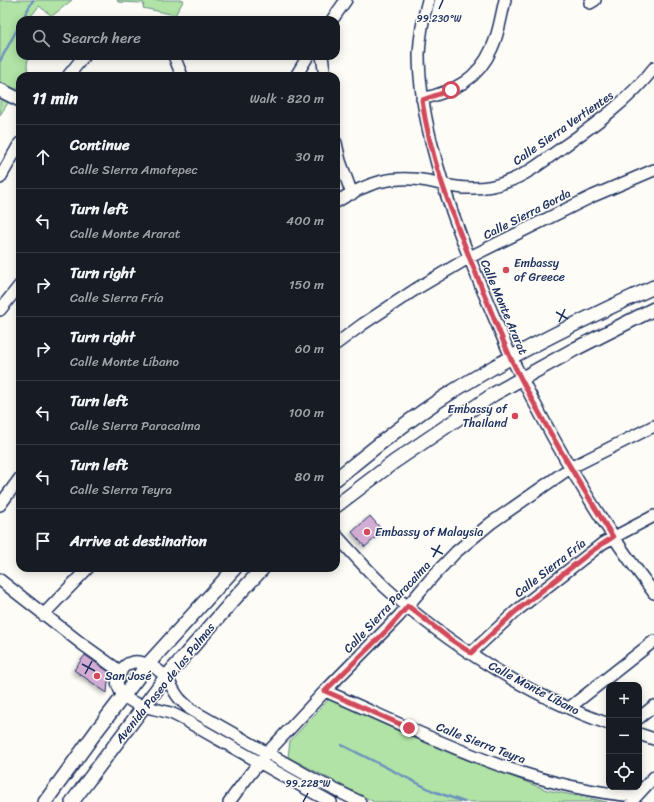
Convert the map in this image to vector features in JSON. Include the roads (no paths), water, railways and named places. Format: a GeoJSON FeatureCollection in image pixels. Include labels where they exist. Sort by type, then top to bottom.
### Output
{"type":"FeatureCollection","features":[{"type":"Feature","properties":{"kind":"main road"},"geometry":{"type":"LineString","coordinates":[[0,90],[16,98]]}},
{"type":"Feature","properties":{"kind":"main road"},"geometry":{"type":"LineString","coordinates":[[340,476],[446,395],[511,357],[585,318],[654,287]]}},
{"type":"Feature","properties":{"kind":"main road"},"geometry":{"type":"LineString","coordinates":[[340,503],[394,462],[494,394],[575,349],[654,309]]}},
{"type":"Feature","properties":{"kind":"main road","name":"Avenida Paseo de las Palmas"},"geometry":{"type":"LineString","coordinates":[[45,802],[148,664],[231,572]]}},
{"type":"Feature","properties":{"kind":"main road","name":"Avenida Paseo de las Palmas"},"geometry":{"type":"LineString","coordinates":[[72,802],[166,677],[259,572]]}},
{"type":"Feature","properties":{"kind":"street"},"geometry":{"type":"LineString","coordinates":[[335,16],[346,0]]}},
{"type":"Feature","properties":{"kind":"street","name":"Calle Monte Ararat"},"geometry":{"type":"LineString","coordinates":[[428,0],[420,36],[419,53],[422,100],[442,185],[511,357],[522,379],[570,468],[613,537],[654,593]]}},
{"type":"Feature","properties":{"kind":"street"},"geometry":{"type":"LineString","coordinates":[[422,100],[443,94],[459,86],[470,78],[481,66],[493,47],[506,0]]}},
{"type":"Feature","properties":{"kind":"street"},"geometry":{"type":"LineString","coordinates":[[71,72],[81,60]]}},
{"type":"Feature","properties":{"kind":"street"},"geometry":{"type":"LineString","coordinates":[[176,60],[180,72]]}},
{"type":"Feature","properties":{"kind":"street"},"geometry":{"type":"LineString","coordinates":[[298,72],[306,60]]}},
{"type":"Feature","properties":{"kind":"street"},"geometry":{"type":"LineString","coordinates":[[323,60],[324,72]]}},
{"type":"Feature","properties":{"kind":"street","name":"Calle Sierra Vertientes"},"geometry":{"type":"LineString","coordinates":[[340,200],[379,181],[393,178],[428,181],[460,188],[488,186],[506,182],[540,164],[608,115],[641,85],[654,68]]}},
{"type":"Feature","properties":{"kind":"street"},"geometry":{"type":"LineString","coordinates":[[0,178],[16,150]]}},
{"type":"Feature","properties":{"kind":"street"},"geometry":{"type":"LineString","coordinates":[[340,161],[352,194]]}},
{"type":"Feature","properties":{"kind":"street","name":"Calle Sierra Gorda"},"geometry":{"type":"LineString","coordinates":[[340,341],[416,289],[470,257],[593,196],[654,170]]}},
{"type":"Feature","properties":{"kind":"street"},"geometry":{"type":"LineString","coordinates":[[0,310],[16,289]]}},
{"type":"Feature","properties":{"kind":"street","name":"Calle Sierra Paracaima"},"geometry":{"type":"LineString","coordinates":[[229,802],[268,752],[325,691],[388,629],[434,575],[456,552],[491,523],[570,468],[654,426]]}},
{"type":"Feature","properties":{"kind":"street"},"geometry":{"type":"LineString","coordinates":[[0,505],[16,483]]}},
{"type":"Feature","properties":{"kind":"street","name":"Calle Sierra Fría"},"geometry":{"type":"LineString","coordinates":[[471,653],[515,612],[592,551],[613,537],[654,516]]}},
{"type":"Feature","properties":{"kind":"street","name":"Calle Monte Líbano"},"geometry":{"type":"LineString","coordinates":[[340,539],[387,588],[450,639],[505,674],[568,708],[606,723]]}},
{"type":"Feature","properties":{"kind":"street"},"geometry":{"type":"LineString","coordinates":[[43,615],[84,572]]}},
{"type":"Feature","properties":{"kind":"street"},"geometry":{"type":"LineString","coordinates":[[0,580],[43,615],[121,672]]}},
{"type":"Feature","properties":{"kind":"street"},"geometry":{"type":"LineString","coordinates":[[568,708],[654,641]]}},
{"type":"Feature","properties":{"kind":"street"},"geometry":{"type":"LineString","coordinates":[[331,802],[173,714],[143,707],[132,701],[124,695],[118,687],[118,679],[121,672],[125,666],[132,662],[148,664],[166,677],[180,699],[190,708],[317,781],[360,802]]}},
{"type":"Feature","properties":{"kind":"street","name":"Calle Sierra Teyra"},"geometry":{"type":"LineString","coordinates":[[325,691],[500,766],[559,784],[633,799]]}},
{"type":"Feature","properties":{"kind":"street"},"geometry":{"type":"LineString","coordinates":[[642,716],[654,706]]}},
{"type":"Feature","properties":{"kind":"street"},"geometry":{"type":"LineString","coordinates":[[642,735],[654,739]]}},
{"type":"Feature","properties":{"kind":"street"},"geometry":{"type":"LineString","coordinates":[[633,799],[654,777]]}},
{"type":"Feature","properties":{"kind":"waterway"},"geometry":{"type":"LineString","coordinates":[[24,16],[33,0]]}},
{"type":"Feature","properties":{"kind":"waterway"},"geometry":{"type":"LineString","coordinates":[[0,61],[16,31]]}},
{"type":"Feature","properties":{"kind":"waterway"},"geometry":{"type":"LineString","coordinates":[[342,745],[433,791],[464,802]]}},
{"type":"Feature","properties":{"kind":"place","name":"Embassy of Greece"},"geometry":{"type":"Point","coordinates":[506,270]}},
{"type":"Feature","properties":{"kind":"place","name":"Embassy of Thailand"},"geometry":{"type":"Point","coordinates":[515,416]}},
{"type":"Feature","properties":{"kind":"place","name":"Embassy of Malaysia"},"geometry":{"type":"Point","coordinates":[367,532]}},
{"type":"Feature","properties":{"kind":"place","name":"San José"},"geometry":{"type":"Point","coordinates":[97,676]}}]}
